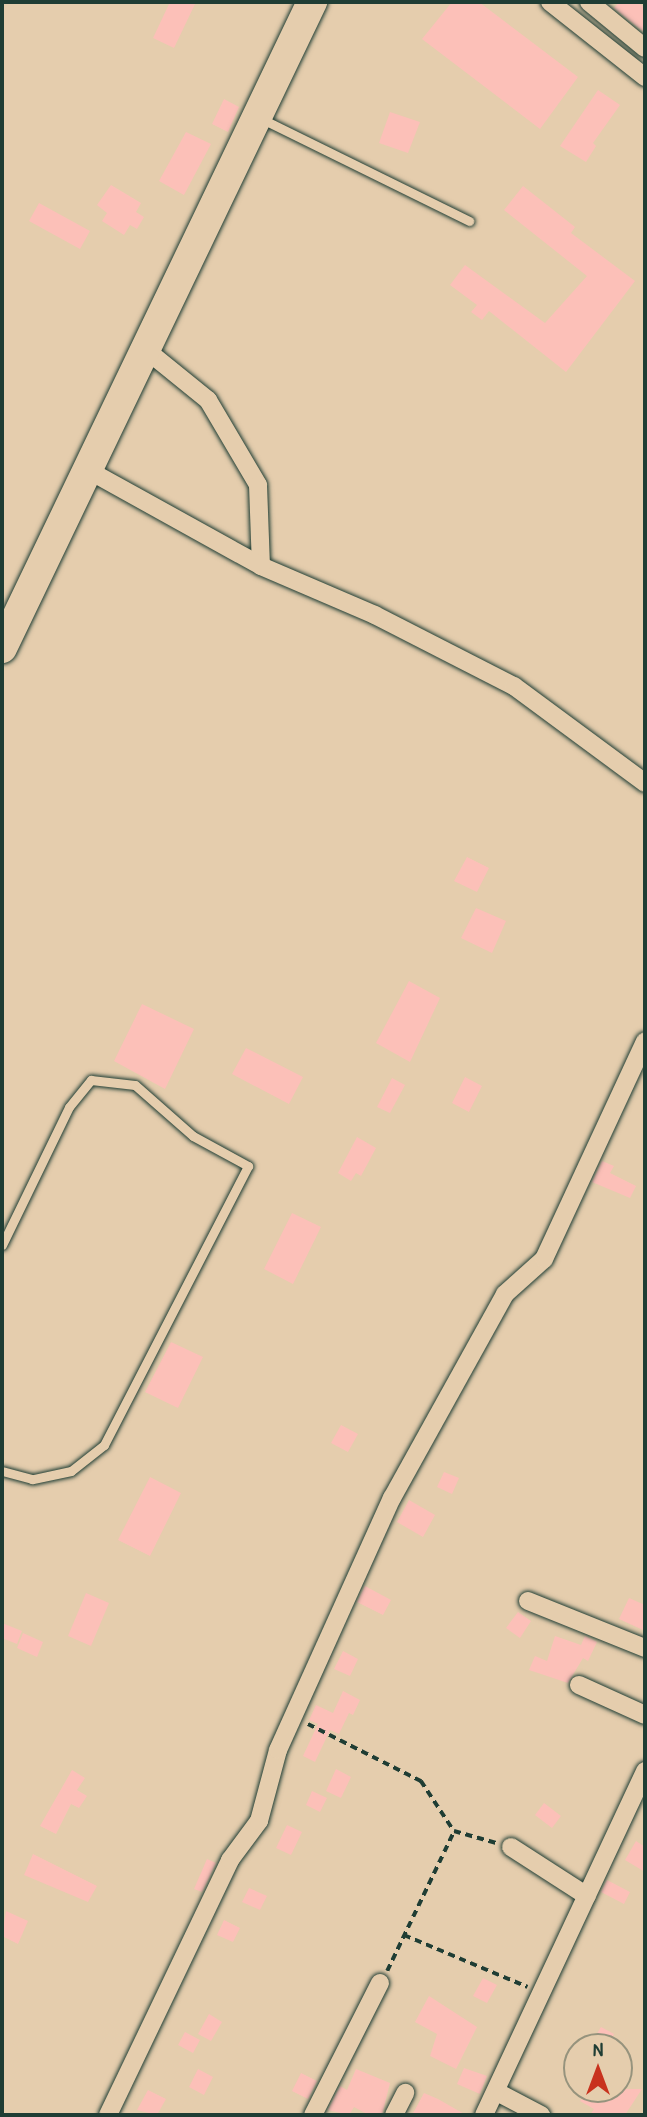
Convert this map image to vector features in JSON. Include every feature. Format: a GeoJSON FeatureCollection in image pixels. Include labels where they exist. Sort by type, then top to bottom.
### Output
{"type":"FeatureCollection","features":[{"type":"Feature","properties":{"kind":"main road"},"geometry":{"type":"LineString","coordinates":[[2,648],[312,2]]}},
{"type":"Feature","properties":{"kind":"street"},"geometry":{"type":"LineString","coordinates":[[550,2],[645,77]]}},
{"type":"Feature","properties":{"kind":"street"},"geometry":{"type":"LineString","coordinates":[[589,2],[645,48]]}},
{"type":"Feature","properties":{"kind":"street"},"geometry":{"type":"LineString","coordinates":[[145,349],[208,400],[258,485],[261,566]]}},
{"type":"Feature","properties":{"kind":"street"},"geometry":{"type":"LineString","coordinates":[[89,470],[261,566],[375,615],[514,686],[645,783]]}},
{"type":"Feature","properties":{"kind":"street"},"geometry":{"type":"LineString","coordinates":[[108,2115],[230,1860],[259,1821],[278,1750],[392,1499],[440,1404],[505,1294],[544,1259],[645,1041]]}},
{"type":"Feature","properties":{"kind":"street"},"geometry":{"type":"LineString","coordinates":[[528,1601],[645,1648]]}},
{"type":"Feature","properties":{"kind":"street"},"geometry":{"type":"LineString","coordinates":[[579,1685],[645,1715]]}},
{"type":"Feature","properties":{"kind":"street"},"geometry":{"type":"LineString","coordinates":[[484,2115],[645,1771]]}},
{"type":"Feature","properties":{"kind":"street"},"geometry":{"type":"LineString","coordinates":[[511,1847],[587,1896]]}},
{"type":"Feature","properties":{"kind":"street"},"geometry":{"type":"LineString","coordinates":[[313,2115],[380,1983]]}},
{"type":"Feature","properties":{"kind":"street"},"geometry":{"type":"LineString","coordinates":[[497,2092],[541,2115]]}},
{"type":"Feature","properties":{"kind":"street"},"geometry":{"type":"LineString","coordinates":[[394,2115],[405,2093]]}},
{"type":"Feature","properties":{"kind":"lane"},"geometry":{"type":"LineString","coordinates":[[257,117],[469,221]]}},
{"type":"Feature","properties":{"kind":"lane"},"geometry":{"type":"LineString","coordinates":[[2,1245],[69,1107],[91,1080],[135,1085],[193,1136],[248,1166],[104,1445],[71,1471],[32,1479],[2,1471]]}},
{"type":"Feature","properties":{"kind":"path"},"geometry":{"type":"LineString","coordinates":[[293,1717],[421,1781],[454,1831],[511,1847]]}},
{"type":"Feature","properties":{"kind":"path"},"geometry":{"type":"LineString","coordinates":[[380,1983],[454,1831]]}},
{"type":"Feature","properties":{"kind":"path"},"geometry":{"type":"LineString","coordinates":[[404,1935],[542,1993]]}},
{"type":"Feature","properties":{"kind":"building"},"geometry":{"type":"Polygon","coordinates":[[[170,2],[196,2],[174,48],[153,38],[170,2]]]}},
{"type":"Feature","properties":{"kind":"building"},"geometry":{"type":"Polygon","coordinates":[[[452,2],[479,2],[578,77],[540,129],[422,39],[452,2]]]}},
{"type":"Feature","properties":{"kind":"building"},"geometry":{"type":"Polygon","coordinates":[[[619,2],[637,2],[645,8],[645,33],[614,8],[619,2]]]}},
{"type":"Feature","properties":{"kind":"building"},"geometry":{"type":"Polygon","coordinates":[[[598,90],[620,105],[593,143],[596,146],[586,162],[560,146],[598,90]]]}},
{"type":"Feature","properties":{"kind":"building"},"geometry":{"type":"Polygon","coordinates":[[[224,99],[239,107],[228,132],[212,124],[224,99]]]}},
{"type":"Feature","properties":{"kind":"building"},"geometry":{"type":"Polygon","coordinates":[[[390,112],[420,122],[408,153],[379,143],[390,112]]]}},
{"type":"Feature","properties":{"kind":"building"},"geometry":{"type":"Polygon","coordinates":[[[186,132],[211,144],[184,195],[159,181],[186,132]]]}},
{"type":"Feature","properties":{"kind":"building"},"geometry":{"type":"Polygon","coordinates":[[[111,185],[141,203],[136,212],[144,217],[137,229],[130,225],[124,235],[102,221],[107,213],[97,205],[111,185]]]}},
{"type":"Feature","properties":{"kind":"building"},"geometry":{"type":"Polygon","coordinates":[[[523,186],[575,227],[571,233],[635,281],[566,372],[489,311],[482,320],[471,312],[477,305],[450,285],[465,265],[545,323],[587,276],[504,210],[523,186]]]}},
{"type":"Feature","properties":{"kind":"building"},"geometry":{"type":"Polygon","coordinates":[[[39,203],[90,231],[80,249],[29,221],[39,203]]]}},
{"type":"Feature","properties":{"kind":"building"},"geometry":{"type":"Polygon","coordinates":[[[467,857],[489,868],[477,892],[454,881],[467,857]]]}},
{"type":"Feature","properties":{"kind":"building"},"geometry":{"type":"Polygon","coordinates":[[[476,908],[506,921],[492,953],[461,938],[476,908]]]}},
{"type":"Feature","properties":{"kind":"building"},"geometry":{"type":"Polygon","coordinates":[[[409,981],[440,998],[410,1062],[376,1043],[409,981]]]}},
{"type":"Feature","properties":{"kind":"building"},"geometry":{"type":"Polygon","coordinates":[[[142,1004],[194,1029],[165,1089],[114,1061],[142,1004]]]}},
{"type":"Feature","properties":{"kind":"building"},"geometry":{"type":"Polygon","coordinates":[[[246,1048],[303,1077],[289,1104],[232,1074],[246,1048]]]}},
{"type":"Feature","properties":{"kind":"building"},"geometry":{"type":"Polygon","coordinates":[[[465,1077],[482,1086],[469,1112],[452,1103],[465,1077]]]}},
{"type":"Feature","properties":{"kind":"building"},"geometry":{"type":"Polygon","coordinates":[[[392,1078],[405,1085],[390,1113],[377,1107],[392,1078]]]}},
{"type":"Feature","properties":{"kind":"building"},"geometry":{"type":"Polygon","coordinates":[[[357,1137],[376,1148],[361,1176],[356,1173],[351,1181],[338,1173],[357,1137]]]}},
{"type":"Feature","properties":{"kind":"building"},"geometry":{"type":"Polygon","coordinates":[[[602,1161],[614,1166],[610,1173],[636,1186],[630,1198],[592,1182],[602,1161]]]}},
{"type":"Feature","properties":{"kind":"building"},"geometry":{"type":"Polygon","coordinates":[[[292,1213],[321,1227],[293,1284],[264,1269],[292,1213]]]}},
{"type":"Feature","properties":{"kind":"building"},"geometry":{"type":"Polygon","coordinates":[[[171,1342],[203,1357],[178,1408],[145,1392],[171,1342]]]}},
{"type":"Feature","properties":{"kind":"building"},"geometry":{"type":"Polygon","coordinates":[[[341,1425],[358,1434],[348,1452],[331,1443],[341,1425]]]}},
{"type":"Feature","properties":{"kind":"building"},"geometry":{"type":"Polygon","coordinates":[[[444,1472],[459,1478],[452,1494],[437,1487],[444,1472]]]}},
{"type":"Feature","properties":{"kind":"building"},"geometry":{"type":"Polygon","coordinates":[[[150,1477],[181,1493],[150,1556],[118,1540],[150,1477]]]}},
{"type":"Feature","properties":{"kind":"building"},"geometry":{"type":"Polygon","coordinates":[[[409,1500],[435,1515],[423,1537],[397,1522],[409,1500]]]}},
{"type":"Feature","properties":{"kind":"building"},"geometry":{"type":"Polygon","coordinates":[[[365,1586],[391,1600],[383,1615],[357,1602],[365,1586]]]}},
{"type":"Feature","properties":{"kind":"building"},"geometry":{"type":"Polygon","coordinates":[[[86,1593],[109,1603],[91,1646],[68,1636],[86,1593]]]}},
{"type":"Feature","properties":{"kind":"building"},"geometry":{"type":"Polygon","coordinates":[[[629,1598],[645,1605],[645,1631],[619,1619],[629,1598]]]}},
{"type":"Feature","properties":{"kind":"building"},"geometry":{"type":"Polygon","coordinates":[[[518,1612],[531,1621],[520,1638],[506,1628],[518,1612]]]}},
{"type":"Feature","properties":{"kind":"building"},"geometry":{"type":"Polygon","coordinates":[[[2,1623],[22,1631],[17,1644],[2,1638],[2,1623]]]}},
{"type":"Feature","properties":{"kind":"building"},"geometry":{"type":"Polygon","coordinates":[[[23,1633],[43,1642],[37,1657],[17,1648],[23,1633]]]}},
{"type":"Feature","properties":{"kind":"building"},"geometry":{"type":"Polygon","coordinates":[[[555,1636],[581,1645],[585,1636],[597,1642],[588,1661],[583,1658],[568,1683],[529,1670],[535,1656],[547,1661],[555,1636]]]}},
{"type":"Feature","properties":{"kind":"building"},"geometry":{"type":"Polygon","coordinates":[[[343,1651],[358,1659],[350,1676],[334,1669],[343,1651]]]}},
{"type":"Feature","properties":{"kind":"building"},"geometry":{"type":"Polygon","coordinates":[[[343,1691],[360,1700],[353,1715],[349,1713],[339,1734],[330,1730],[315,1762],[303,1756],[318,1724],[309,1720],[316,1705],[333,1713],[343,1691]]]}},
{"type":"Feature","properties":{"kind":"building"},"geometry":{"type":"Polygon","coordinates":[[[336,1769],[351,1777],[341,1798],[326,1791],[336,1769]]]}},
{"type":"Feature","properties":{"kind":"building"},"geometry":{"type":"Polygon","coordinates":[[[72,1770],[85,1778],[77,1790],[87,1796],[79,1808],[71,1804],[56,1834],[40,1826],[72,1770]]]}},
{"type":"Feature","properties":{"kind":"building"},"geometry":{"type":"Polygon","coordinates":[[[312,1791],[327,1798],[320,1812],[306,1805],[312,1791]]]}},
{"type":"Feature","properties":{"kind":"building"},"geometry":{"type":"Polygon","coordinates":[[[544,1803],[561,1816],[552,1828],[535,1815],[544,1803]]]}},
{"type":"Feature","properties":{"kind":"building"},"geometry":{"type":"Polygon","coordinates":[[[287,1825],[302,1832],[291,1855],[276,1848],[287,1825]]]}},
{"type":"Feature","properties":{"kind":"building"},"geometry":{"type":"Polygon","coordinates":[[[636,1841],[645,1847],[645,1872],[625,1860],[636,1841]]]}},
{"type":"Feature","properties":{"kind":"building"},"geometry":{"type":"Polygon","coordinates":[[[33,1854],[97,1886],[88,1902],[24,1875],[33,1854]]]}},
{"type":"Feature","properties":{"kind":"building"},"geometry":{"type":"Polygon","coordinates":[[[207,1859],[216,1863],[202,1892],[194,1889],[207,1859]]]}},
{"type":"Feature","properties":{"kind":"building"},"geometry":{"type":"Polygon","coordinates":[[[607,1880],[630,1892],[624,1904],[601,1892],[607,1880]]]}},
{"type":"Feature","properties":{"kind":"building"},"geometry":{"type":"Polygon","coordinates":[[[249,1888],[267,1896],[260,1910],[242,1902],[249,1888]]]}},
{"type":"Feature","properties":{"kind":"building"},"geometry":{"type":"Polygon","coordinates":[[[6,1911],[28,1921],[18,1944],[2,1936],[6,1911]]]}},
{"type":"Feature","properties":{"kind":"building"},"geometry":{"type":"Polygon","coordinates":[[[224,1920],[240,1928],[233,1942],[217,1935],[224,1920]]]}},
{"type":"Feature","properties":{"kind":"building"},"geometry":{"type":"Polygon","coordinates":[[[483,1978],[497,1985],[487,2003],[473,1996],[483,1978]]]}},
{"type":"Feature","properties":{"kind":"building"},"geometry":{"type":"Polygon","coordinates":[[[429,1996],[477,2027],[456,2069],[430,2056],[437,2034],[415,2022],[429,1996]]]}},
{"type":"Feature","properties":{"kind":"building"},"geometry":{"type":"Polygon","coordinates":[[[209,2014],[222,2022],[211,2041],[198,2034],[209,2014]]]}},
{"type":"Feature","properties":{"kind":"building"},"geometry":{"type":"Polygon","coordinates":[[[601,2027],[612,2033],[597,2033],[601,2027]]]}},
{"type":"Feature","properties":{"kind":"building"},"geometry":{"type":"Polygon","coordinates":[[[185,2032],[200,2040],[193,2053],[178,2045],[185,2032]]]}},
{"type":"Feature","properties":{"kind":"building"},"geometry":{"type":"Polygon","coordinates":[[[464,2068],[487,2076],[480,2094],[457,2084],[464,2068]]]}},
{"type":"Feature","properties":{"kind":"building"},"geometry":{"type":"Polygon","coordinates":[[[198,2069],[213,2077],[204,2095],[189,2087],[198,2069]]]}},
{"type":"Feature","properties":{"kind":"building"},"geometry":{"type":"Polygon","coordinates":[[[356,2069],[390,2083],[382,2115],[369,2115],[354,2107],[349,2115],[328,2110],[340,2086],[347,2090],[356,2069]]]}},
{"type":"Feature","properties":{"kind":"building"},"geometry":{"type":"Polygon","coordinates":[[[301,2073],[317,2081],[308,2099],[292,2091],[301,2073]]]}},
{"type":"Feature","properties":{"kind":"building"},"geometry":{"type":"Polygon","coordinates":[[[633,2089],[642,2089],[633,2103],[633,2089]]]}},
{"type":"Feature","properties":{"kind":"building"},"geometry":{"type":"Polygon","coordinates":[[[148,2090],[166,2099],[157,2115],[137,2110],[148,2090]]]}},
{"type":"Feature","properties":{"kind":"building"},"geometry":{"type":"Polygon","coordinates":[[[424,2093],[438,2099],[466,2115],[412,2115],[424,2093]]]}},
{"type":"Feature","properties":{"kind":"building"},"geometry":{"type":"Polygon","coordinates":[[[584,2103],[633,2103],[625,2115],[590,2115],[594,2109],[584,2103]]]}}]}
